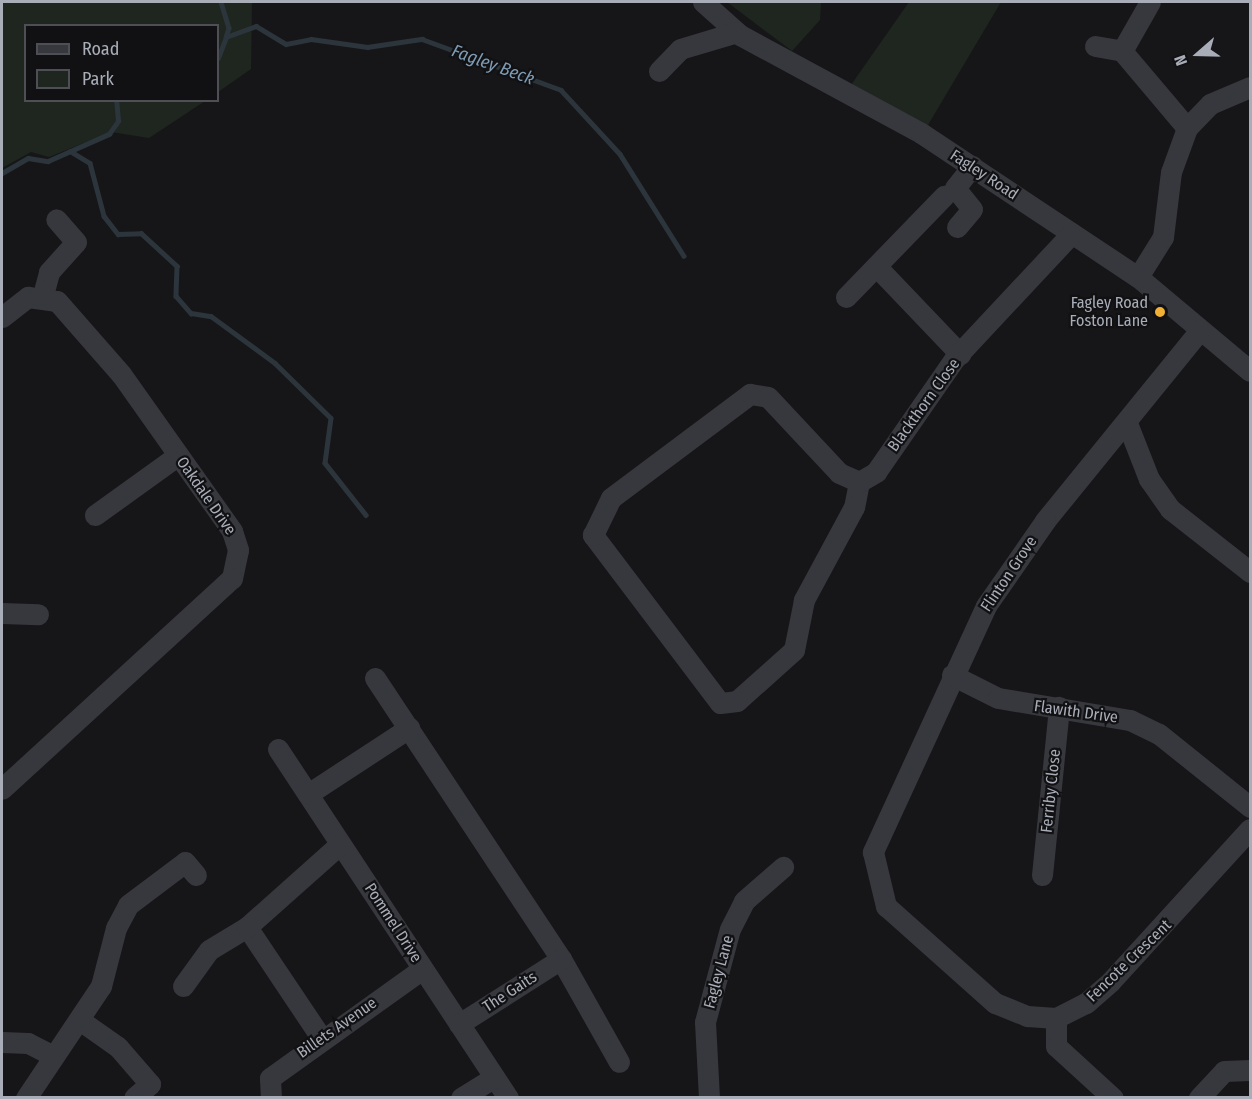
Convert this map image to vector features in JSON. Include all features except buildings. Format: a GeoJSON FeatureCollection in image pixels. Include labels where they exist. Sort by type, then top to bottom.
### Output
{"type":"FeatureCollection","features":[{"type":"Feature","properties":{"kind":"street","name":"Fagley Road"},"geometry":{"type":"LineString","coordinates":[[703,2],[737,32],[972,166],[1138,277],[1251,371]]}},
{"type":"Feature","properties":{"kind":"street"},"geometry":{"type":"LineString","coordinates":[[1122,51],[1149,2]]}},
{"type":"Feature","properties":{"kind":"street"},"geometry":{"type":"LineString","coordinates":[[659,72],[680,49],[737,32]]}},
{"type":"Feature","properties":{"kind":"street"},"geometry":{"type":"LineString","coordinates":[[1095,46],[1122,51],[1187,128]]}},
{"type":"Feature","properties":{"kind":"street"},"geometry":{"type":"LineString","coordinates":[[1138,277],[1163,237],[1171,172],[1187,128],[1210,104],[1251,87]]}},
{"type":"Feature","properties":{"kind":"street"},"geometry":{"type":"LineString","coordinates":[[957,227],[972,209],[956,188],[972,166]]}},
{"type":"Feature","properties":{"kind":"street"},"geometry":{"type":"LineString","coordinates":[[846,297],[944,196]]}},
{"type":"Feature","properties":{"kind":"street"},"geometry":{"type":"LineString","coordinates":[[2,316],[28,297],[43,295],[49,272],[76,242],[56,219]]}},
{"type":"Feature","properties":{"kind":"street","name":"Blackthorn Close"},"geometry":{"type":"LineString","coordinates":[[859,482],[876,472],[960,354],[1072,233]]}},
{"type":"Feature","properties":{"kind":"street"},"geometry":{"type":"LineString","coordinates":[[876,266],[960,354]]}},
{"type":"Feature","properties":{"kind":"street","name":"Oakdale Drive"},"geometry":{"type":"LineString","coordinates":[[2,789],[232,578],[236,540],[121,374],[57,301],[43,295]]}},
{"type":"Feature","properties":{"kind":"street","name":"Flinton Grove"},"geometry":{"type":"LineString","coordinates":[[1056,1018],[1027,1016],[995,1003],[886,906],[873,852],[952,675],[986,606],[1045,521],[1200,330]]}},
{"type":"Feature","properties":{"kind":"street"},"geometry":{"type":"LineString","coordinates":[[750,394],[768,397],[839,473],[859,482],[854,507],[804,600],[795,650],[737,701],[720,703],[593,535],[611,498],[750,394]]}},
{"type":"Feature","properties":{"kind":"street"},"geometry":{"type":"LineString","coordinates":[[1126,423],[1149,479],[1170,509],[1251,572]]}},
{"type":"Feature","properties":{"kind":"street"},"geometry":{"type":"LineString","coordinates":[[95,515],[177,456]]}},
{"type":"Feature","properties":{"kind":"street"},"geometry":{"type":"LineString","coordinates":[[2,613],[38,614]]}},
{"type":"Feature","properties":{"kind":"street","name":"Flawith Drive"},"geometry":{"type":"LineString","coordinates":[[952,675],[998,698],[1130,720],[1159,734],[1251,807]]}},
{"type":"Feature","properties":{"kind":"street"},"geometry":{"type":"LineString","coordinates":[[375,678],[561,959],[619,1062]]}},
{"type":"Feature","properties":{"kind":"street","name":"Ferriby Close"},"geometry":{"type":"LineString","coordinates":[[1042,875],[1059,707]]}},
{"type":"Feature","properties":{"kind":"street"},"geometry":{"type":"LineString","coordinates":[[308,794],[409,728]]}},
{"type":"Feature","properties":{"kind":"street","name":"Pommel Drive"},"geometry":{"type":"LineString","coordinates":[[278,749],[508,1098]]}},
{"type":"Feature","properties":{"kind":"street","name":"Fencote Crescent"},"geometry":{"type":"LineString","coordinates":[[1056,1018],[1086,1003],[1111,981],[1251,829]]}},
{"type":"Feature","properties":{"kind":"street"},"geometry":{"type":"LineString","coordinates":[[183,986],[209,950],[247,927],[340,844]]}},
{"type":"Feature","properties":{"kind":"street"},"geometry":{"type":"LineString","coordinates":[[26,1098],[52,1055],[81,1022],[101,986],[116,928],[128,905],[185,862],[196,875]]}},
{"type":"Feature","properties":{"kind":"street","name":"Fagley Lane"},"geometry":{"type":"LineString","coordinates":[[709,1098],[705,1022],[730,929],[744,901],[783,867]]}},
{"type":"Feature","properties":{"kind":"street"},"geometry":{"type":"LineString","coordinates":[[247,927],[322,1039]]}},
{"type":"Feature","properties":{"kind":"street","name":"The Gaits"},"geometry":{"type":"LineString","coordinates":[[459,1024],[561,959]]}},
{"type":"Feature","properties":{"kind":"street","name":"Billets Avenue"},"geometry":{"type":"LineString","coordinates":[[271,1098],[270,1078],[423,969]]}},
{"type":"Feature","properties":{"kind":"street"},"geometry":{"type":"LineString","coordinates":[[1056,1018],[1056,1046],[1113,1098]]}},
{"type":"Feature","properties":{"kind":"street"},"geometry":{"type":"LineString","coordinates":[[81,1022],[118,1047],[150,1084],[134,1098]]}},
{"type":"Feature","properties":{"kind":"street"},"geometry":{"type":"LineString","coordinates":[[2,1042],[28,1043],[52,1055]]}},
{"type":"Feature","properties":{"kind":"street"},"geometry":{"type":"LineString","coordinates":[[1199,1098],[1224,1071],[1251,1070]]}},
{"type":"Feature","properties":{"kind":"street"},"geometry":{"type":"LineString","coordinates":[[462,1098],[494,1077]]}},
{"type":"Feature","properties":{"kind":"green space"},"geometry":{"type":"Polygon","coordinates":[[[2,2],[252,2],[251,69],[219,91],[219,24],[24,24],[24,102],[203,102],[149,138],[111,132],[49,157],[31,152],[2,168],[2,2]]]}},
{"type":"Feature","properties":{"kind":"green space"},"geometry":{"type":"Polygon","coordinates":[[[727,2],[821,2],[820,20],[792,51],[727,2]]]}},
{"type":"Feature","properties":{"kind":"green space"},"geometry":{"type":"Polygon","coordinates":[[[909,2],[1001,2],[928,125],[851,85],[909,2]]]}},
{"type":"Feature","properties":{"kind":"waterway","name":"Fagley Beck"},"geometry":{"type":"LineString","coordinates":[[221,2],[229,28],[226,37]]}},
{"type":"Feature","properties":{"kind":"waterway","name":"Fagley Beck"},"geometry":{"type":"LineString","coordinates":[[219,55],[226,37],[256,26],[286,44],[311,39],[367,47],[422,39],[561,90],[620,154],[684,256]]}},
{"type":"Feature","properties":{"kind":"waterway","name":"Fagley Beck"},"geometry":{"type":"LineString","coordinates":[[2,173],[28,158],[48,161],[109,134],[118,121],[116,102]]}},
{"type":"Feature","properties":{"kind":"waterway","name":"Fagley Beck"},"geometry":{"type":"LineString","coordinates":[[70,151],[90,163],[104,216],[118,234],[141,233],[177,266],[176,296],[191,313],[211,316],[275,363],[331,418],[325,463],[366,515]]}},
{"type":"Feature","properties":{"kind":"place","name":"Fagley Road Foston Lane"},"geometry":{"type":"Point","coordinates":[1160,312]}}]}
